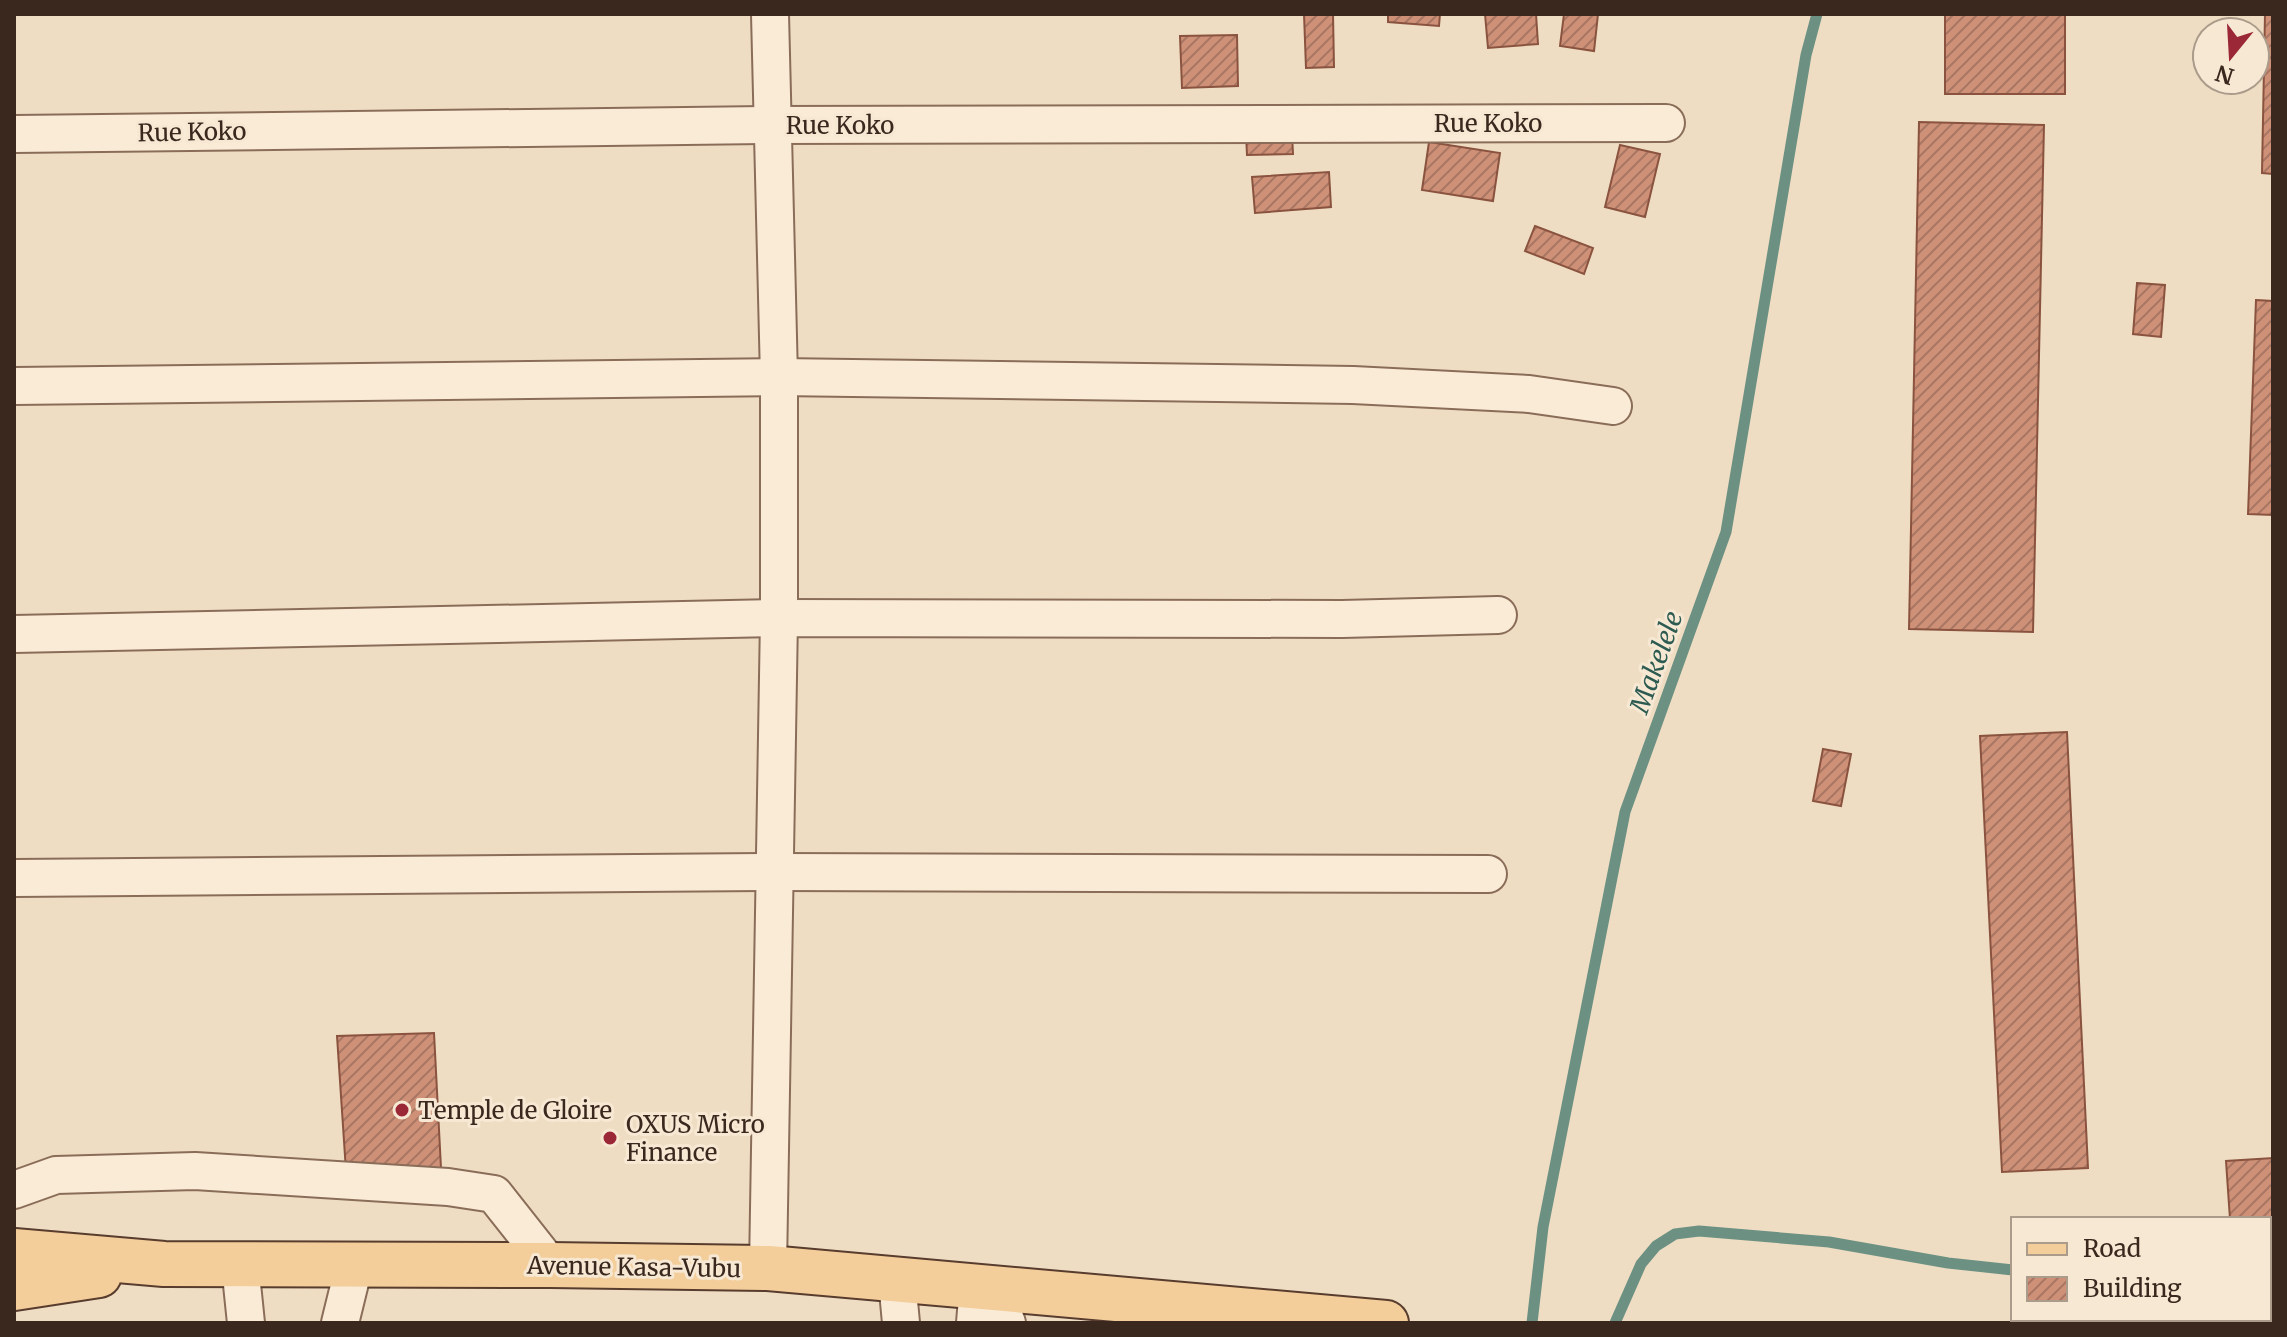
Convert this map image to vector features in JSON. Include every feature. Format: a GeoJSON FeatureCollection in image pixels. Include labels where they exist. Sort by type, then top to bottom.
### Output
{"type":"FeatureCollection","features":[{"type":"Feature","properties":{"kind":"main road","name":"Avenue Kasa-Vubu"},"geometry":{"type":"LineString","coordinates":[[14,1251],[164,1264],[768,1268],[897,1280],[990,1305],[1103,1297],[1386,1323]]}},
{"type":"Feature","properties":{"kind":"main road","name":"Avenue Kasa-Vubu"},"geometry":{"type":"LineString","coordinates":[[14,1288],[164,1264]]}},
{"type":"Feature","properties":{"kind":"street"},"geometry":{"type":"LineString","coordinates":[[768,1268],[779,618],[779,377],[770,14]]}},
{"type":"Feature","properties":{"kind":"street","name":"Rue Koko"},"geometry":{"type":"LineString","coordinates":[[14,134],[773,125],[1666,123]]}},
{"type":"Feature","properties":{"kind":"street"},"geometry":{"type":"LineString","coordinates":[[14,386],[779,377],[1353,385],[1529,394],[1613,406]]}},
{"type":"Feature","properties":{"kind":"street"},"geometry":{"type":"LineString","coordinates":[[14,634],[779,618],[1342,619],[1498,615]]}},
{"type":"Feature","properties":{"kind":"street"},"geometry":{"type":"LineString","coordinates":[[14,878],[777,872],[1488,874]]}},
{"type":"Feature","properties":{"kind":"street"},"geometry":{"type":"LineString","coordinates":[[14,1190],[56,1175],[195,1171],[448,1187],[494,1194],[550,1265]]}},
{"type":"Feature","properties":{"kind":"street"},"geometry":{"type":"LineString","coordinates":[[240,1265],[246,1323]]}},
{"type":"Feature","properties":{"kind":"street"},"geometry":{"type":"LineString","coordinates":[[340,1323],[354,1266]]}},
{"type":"Feature","properties":{"kind":"street"},"geometry":{"type":"LineString","coordinates":[[897,1280],[901,1323]]}},
{"type":"Feature","properties":{"kind":"building"},"geometry":{"type":"Polygon","coordinates":[[[1304,14],[1333,14],[1334,67],[1306,68],[1304,14]]]}},
{"type":"Feature","properties":{"kind":"building"},"geometry":{"type":"Polygon","coordinates":[[[1388,14],[1440,14],[1439,26],[1388,22],[1388,14]]]}},
{"type":"Feature","properties":{"kind":"building"},"geometry":{"type":"Polygon","coordinates":[[[1485,14],[1536,14],[1538,44],[1488,48],[1485,14]]]}},
{"type":"Feature","properties":{"kind":"building"},"geometry":{"type":"Polygon","coordinates":[[[1564,14],[1598,14],[1594,51],[1560,46],[1564,14]]]}},
{"type":"Feature","properties":{"kind":"building"},"geometry":{"type":"Polygon","coordinates":[[[1945,14],[2065,14],[2065,94],[1945,94],[1945,14]]]}},
{"type":"Feature","properties":{"kind":"building"},"geometry":{"type":"Polygon","coordinates":[[[2273,14],[2273,174],[2262,173],[2263,96],[2271,96],[2271,16],[2265,16],[2273,14]]]}},
{"type":"Feature","properties":{"kind":"building"},"geometry":{"type":"Polygon","coordinates":[[[1237,35],[1238,86],[1182,88],[1180,36],[1237,35]]]}},
{"type":"Feature","properties":{"kind":"building"},"geometry":{"type":"Polygon","coordinates":[[[1919,122],[2044,125],[2033,632],[1909,629],[1919,122]]]}},
{"type":"Feature","properties":{"kind":"building"},"geometry":{"type":"Polygon","coordinates":[[[1246,134],[1292,134],[1293,154],[1247,155],[1246,134]]]}},
{"type":"Feature","properties":{"kind":"building"},"geometry":{"type":"Polygon","coordinates":[[[1429,142],[1500,153],[1493,201],[1422,190],[1429,142]]]}},
{"type":"Feature","properties":{"kind":"building"},"geometry":{"type":"Polygon","coordinates":[[[1620,145],[1660,154],[1645,217],[1605,207],[1620,145]]]}},
{"type":"Feature","properties":{"kind":"building"},"geometry":{"type":"Polygon","coordinates":[[[1329,172],[1331,207],[1255,213],[1252,177],[1329,172]]]}},
{"type":"Feature","properties":{"kind":"building"},"geometry":{"type":"Polygon","coordinates":[[[1535,226],[1593,248],[1584,274],[1525,251],[1535,226]]]}},
{"type":"Feature","properties":{"kind":"building"},"geometry":{"type":"Polygon","coordinates":[[[2137,283],[2165,285],[2161,337],[2133,334],[2137,283]]]}},
{"type":"Feature","properties":{"kind":"building"},"geometry":{"type":"Polygon","coordinates":[[[2256,300],[2273,301],[2273,515],[2248,514],[2256,300]]]}},
{"type":"Feature","properties":{"kind":"building"},"geometry":{"type":"Polygon","coordinates":[[[2067,732],[2088,1168],[2002,1172],[1980,736],[2067,732]]]}},
{"type":"Feature","properties":{"kind":"building"},"geometry":{"type":"Polygon","coordinates":[[[1823,749],[1851,754],[1841,806],[1813,801],[1823,749]]]}},
{"type":"Feature","properties":{"kind":"building"},"geometry":{"type":"Polygon","coordinates":[[[434,1033],[441,1168],[346,1171],[337,1036],[434,1033]]]}},
{"type":"Feature","properties":{"kind":"building"},"geometry":{"type":"Polygon","coordinates":[[[2273,1158],[2273,1231],[2271,1217],[2230,1217],[2226,1161],[2273,1158]]]}},
{"type":"Feature","properties":{"kind":"waterway","name":"Makelele"},"geometry":{"type":"LineString","coordinates":[[1532,1323],[1543,1227],[1625,812],[1726,532],[1806,55],[1817,14]]}},
{"type":"Feature","properties":{"kind":"waterway"},"geometry":{"type":"LineString","coordinates":[[1615,1323],[1641,1264],[1656,1246],[1675,1234],[1699,1231],[1829,1242],[1948,1263],[2011,1270]]}},
{"type":"Feature","properties":{"kind":"place","name":"Temple de Gloire"},"geometry":{"type":"Point","coordinates":[402,1110]}},
{"type":"Feature","properties":{"kind":"place","name":"OXUS Micro Finance"},"geometry":{"type":"Point","coordinates":[610,1138]}}]}
